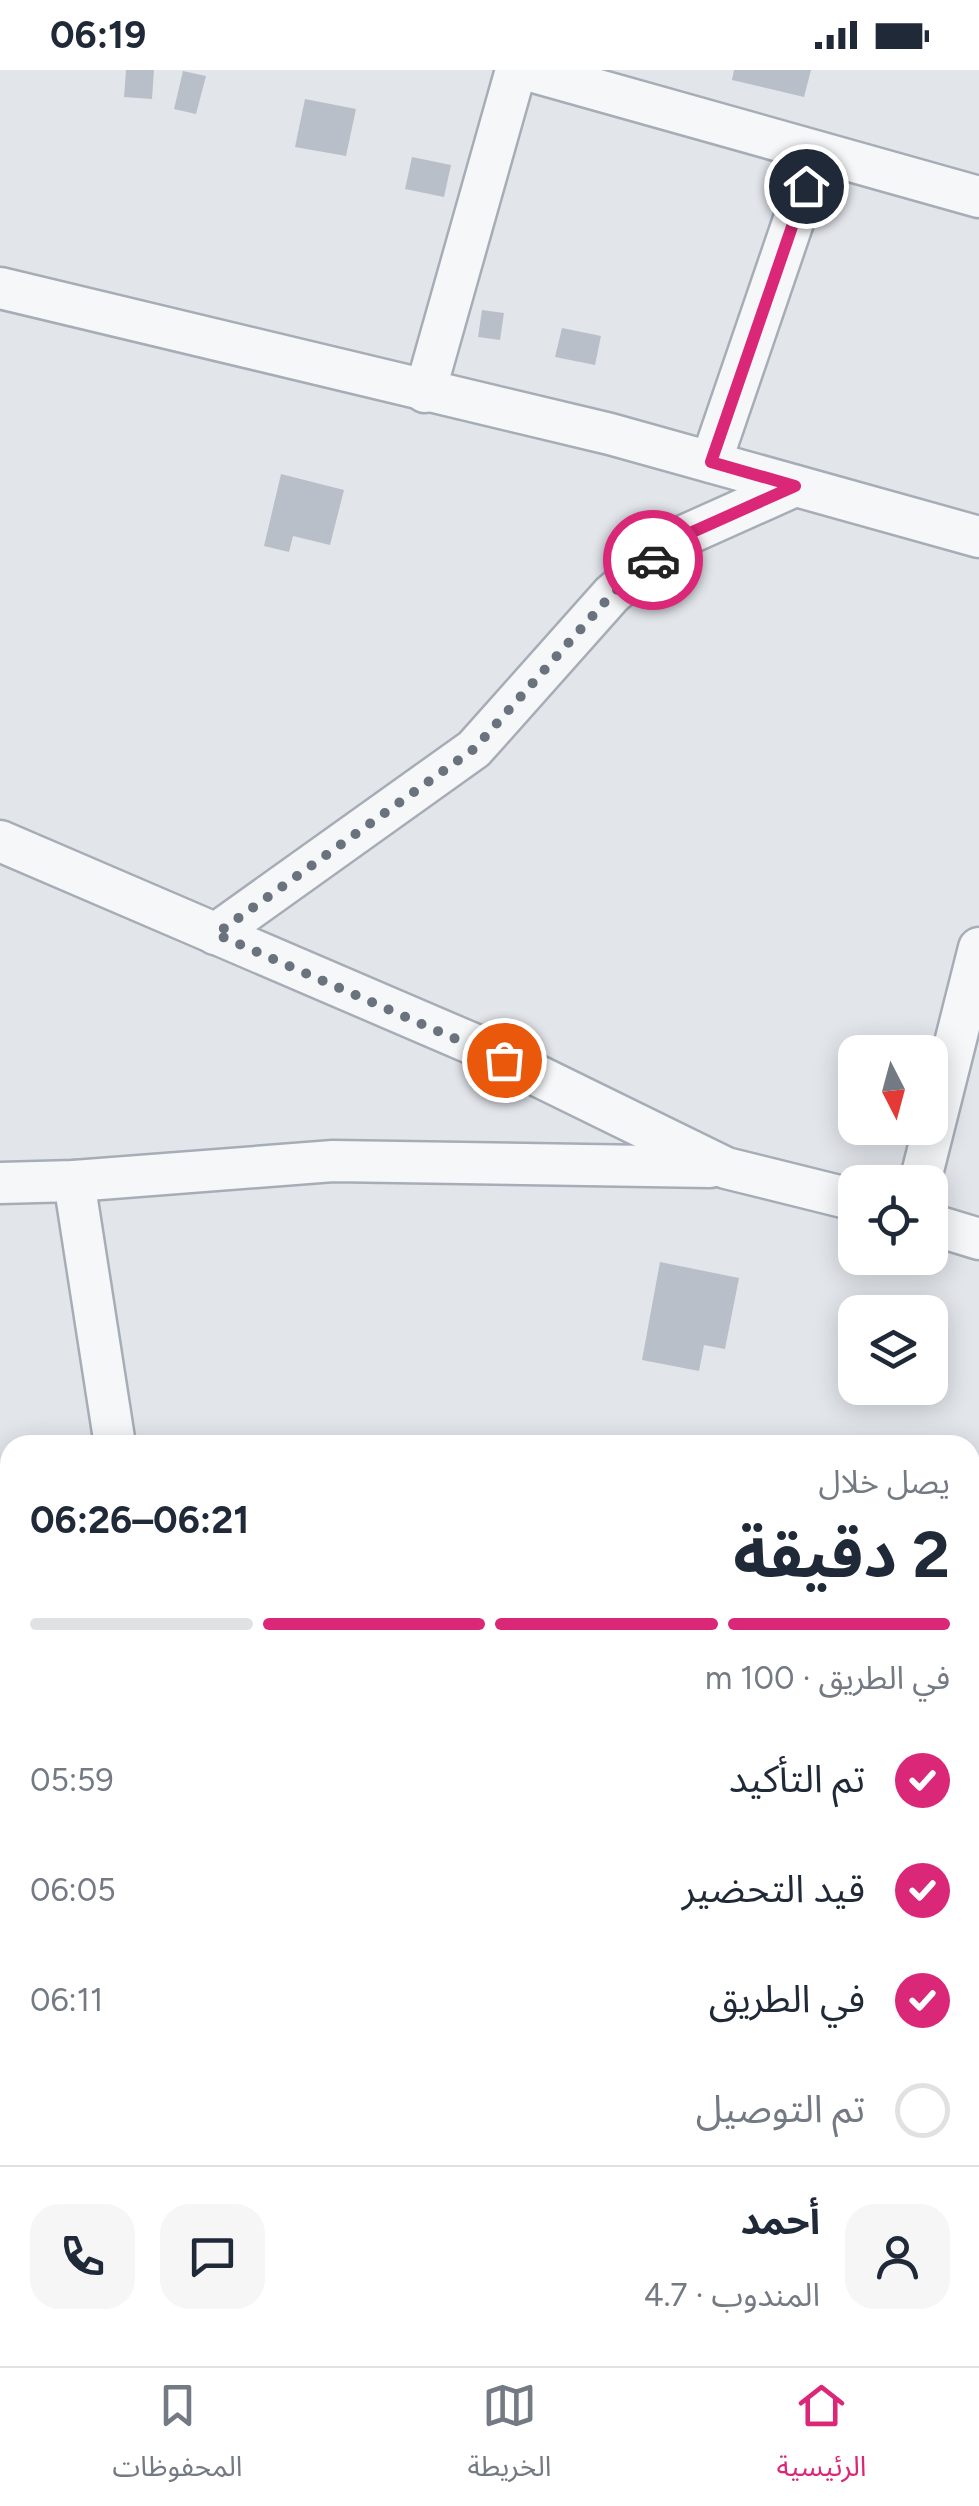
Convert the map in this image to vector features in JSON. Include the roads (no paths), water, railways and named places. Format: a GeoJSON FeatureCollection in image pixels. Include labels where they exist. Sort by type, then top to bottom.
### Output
{"type":"FeatureCollection","features":[{"type":"Feature","properties":{"kind":"street"},"geometry":{"type":"LineString","coordinates":[[425,392],[516,70]]}},
{"type":"Feature","properties":{"kind":"street"},"geometry":{"type":"LineString","coordinates":[[526,70],[979,197]]}},
{"type":"Feature","properties":{"kind":"street"},"geometry":{"type":"LineString","coordinates":[[711,462],[817,152]]}},
{"type":"Feature","properties":{"kind":"street"},"geometry":{"type":"LineString","coordinates":[[0,288],[610,434],[979,537]]}},
{"type":"Feature","properties":{"kind":"street"},"geometry":{"type":"LineString","coordinates":[[216,934],[474,749],[612,594],[679,538],[795,486]]}},
{"type":"Feature","properties":{"kind":"street"},"geometry":{"type":"LineString","coordinates":[[0,841],[473,1044],[726,1168],[838,1196]]}},
{"type":"Feature","properties":{"kind":"street"},"geometry":{"type":"LineString","coordinates":[[924,1165],[979,948]]}},
{"type":"Feature","properties":{"kind":"street"},"geometry":{"type":"LineString","coordinates":[[0,1183],[333,1161],[726,1168]]}},
{"type":"Feature","properties":{"kind":"street"},"geometry":{"type":"LineString","coordinates":[[74,1181],[114,1435]]}},
{"type":"Feature","properties":{"kind":"street"},"geometry":{"type":"LineString","coordinates":[[948,1229],[979,1238]]}}]}
